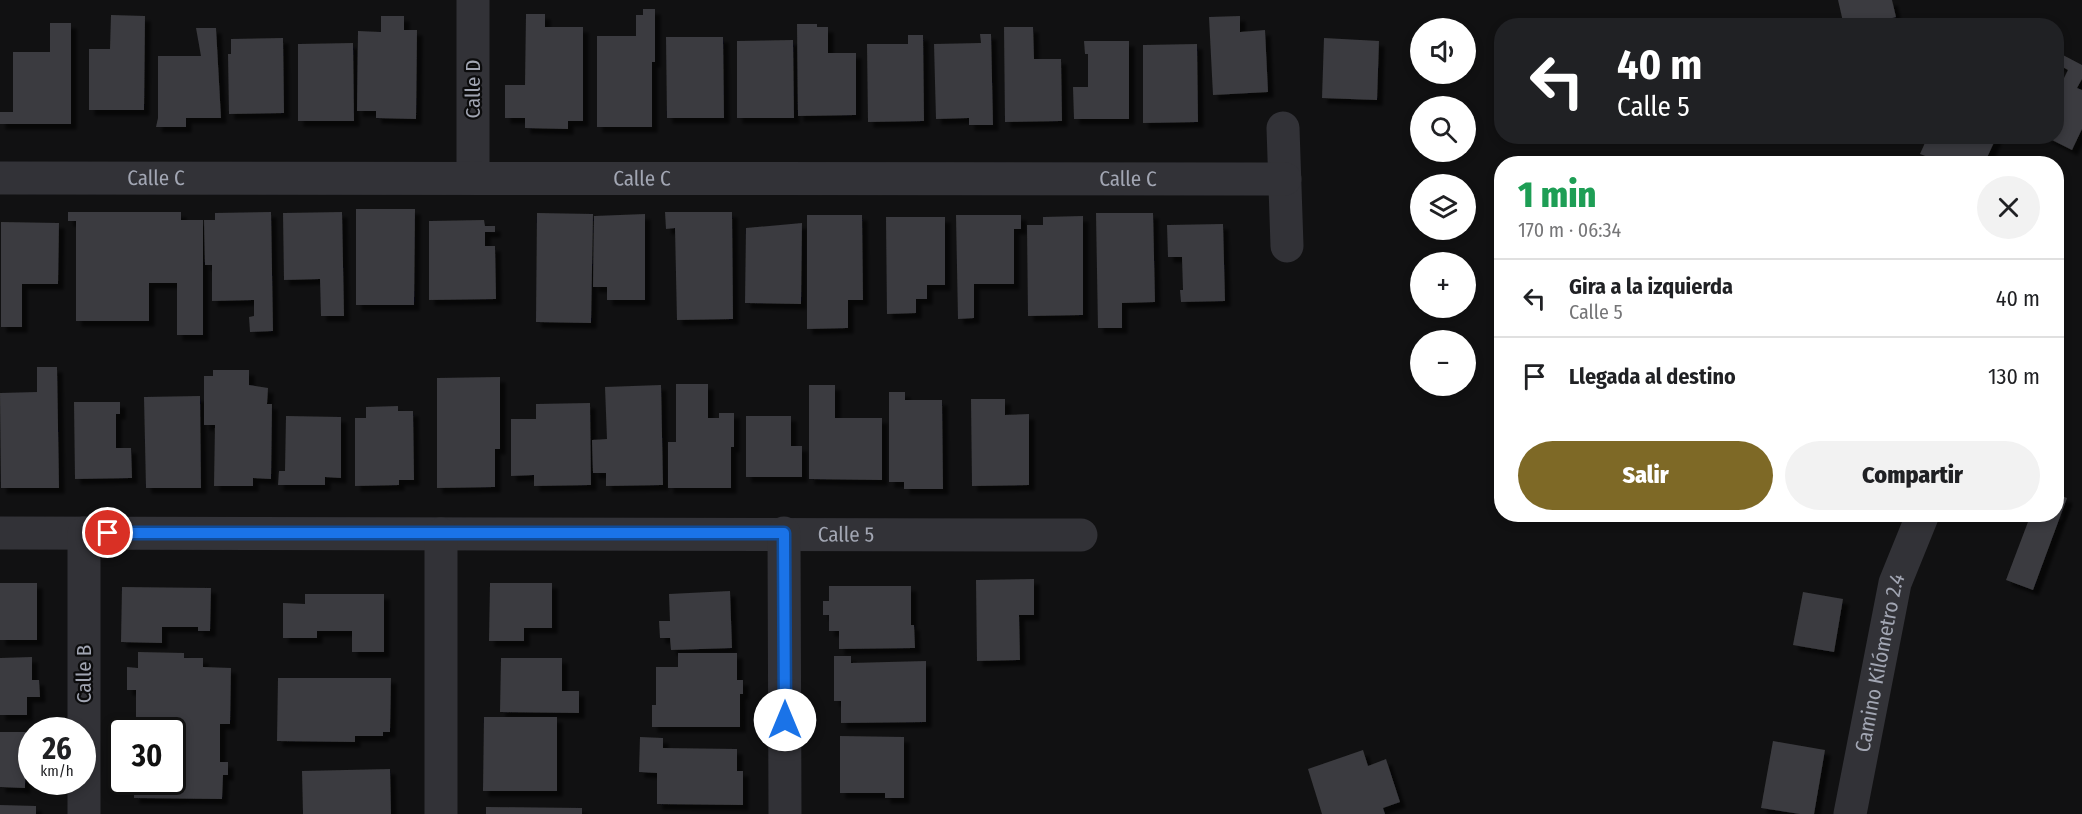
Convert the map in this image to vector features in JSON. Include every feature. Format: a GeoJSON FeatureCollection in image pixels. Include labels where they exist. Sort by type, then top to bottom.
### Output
{"type":"FeatureCollection","features":[{"type":"Feature","properties":{"kind":"street","name":"Calle D"},"geometry":{"type":"LineString","coordinates":[[473,0],[473,178]]}},
{"type":"Feature","properties":{"kind":"street"},"geometry":{"type":"LineString","coordinates":[[1283,128],[1287,246]]}},
{"type":"Feature","properties":{"kind":"street","name":"Calle C"},"geometry":{"type":"LineString","coordinates":[[0,178],[1285,179]]}},
{"type":"Feature","properties":{"kind":"street","name":"Camino Kilómetro 2.4"},"geometry":{"type":"LineString","coordinates":[[1850,814],[1895,583],[1920,522]]}},
{"type":"Feature","properties":{"kind":"street","name":"Calle 5"},"geometry":{"type":"LineString","coordinates":[[0,533],[1081,535]]}},
{"type":"Feature","properties":{"kind":"street","name":"Calle B"},"geometry":{"type":"LineString","coordinates":[[84,533],[84,814]]}},
{"type":"Feature","properties":{"kind":"street"},"geometry":{"type":"LineString","coordinates":[[784,533],[785,814]]}},
{"type":"Feature","properties":{"kind":"street"},"geometry":{"type":"LineString","coordinates":[[441,534],[441,814]]}},
{"type":"Feature","properties":{"kind":"building"},"geometry":{"type":"Polygon","coordinates":[[[1838,0],[1892,0],[1896,17],[1892,18],[1842,18],[1838,0]]]}},
{"type":"Feature","properties":{"kind":"building"},"geometry":{"type":"Polygon","coordinates":[[[643,9],[655,9],[652,127],[597,127],[597,36],[636,36],[636,15],[643,15],[643,9]]]}},
{"type":"Feature","properties":{"kind":"building"},"geometry":{"type":"Polygon","coordinates":[[[526,14],[545,14],[545,27],[583,27],[583,121],[568,121],[568,129],[525,128],[525,118],[505,118],[505,85],[525,85],[526,14]]]}},
{"type":"Feature","properties":{"kind":"building"},"geometry":{"type":"Polygon","coordinates":[[[111,15],[145,16],[144,110],[89,110],[89,49],[110,49],[111,15]]]}},
{"type":"Feature","properties":{"kind":"building"},"geometry":{"type":"Polygon","coordinates":[[[381,16],[404,16],[404,30],[417,30],[416,119],[376,118],[376,111],[357,111],[358,31],[381,32],[381,16]]]}},
{"type":"Feature","properties":{"kind":"building"},"geometry":{"type":"Polygon","coordinates":[[[1240,16],[1240,32],[1265,30],[1268,92],[1213,95],[1209,17],[1240,16]]]}},
{"type":"Feature","properties":{"kind":"building"},"geometry":{"type":"Polygon","coordinates":[[[50,23],[71,23],[71,124],[0,124],[0,112],[13,112],[13,52],[50,52],[50,23]]]}},
{"type":"Feature","properties":{"kind":"building"},"geometry":{"type":"Polygon","coordinates":[[[797,24],[817,24],[817,27],[828,27],[828,53],[856,53],[856,115],[798,116],[797,24]]]}},
{"type":"Feature","properties":{"kind":"building"},"geometry":{"type":"Polygon","coordinates":[[[1004,27],[1033,27],[1034,59],[1061,59],[1062,121],[1005,122],[1004,27]]]}},
{"type":"Feature","properties":{"kind":"building"},"geometry":{"type":"Polygon","coordinates":[[[196,28],[216,28],[221,118],[186,118],[186,127],[156,127],[158,56],[201,56],[196,28]]]}},
{"type":"Feature","properties":{"kind":"building"},"geometry":{"type":"Polygon","coordinates":[[[980,34],[991,34],[993,125],[969,125],[969,118],[936,119],[934,44],[981,43],[980,34]]]}},
{"type":"Feature","properties":{"kind":"building"},"geometry":{"type":"Polygon","coordinates":[[[908,35],[923,35],[924,121],[868,122],[867,44],[908,44],[908,35]]]}},
{"type":"Feature","properties":{"kind":"building"},"geometry":{"type":"Polygon","coordinates":[[[666,37],[723,37],[724,118],[667,118],[666,37]]]}},
{"type":"Feature","properties":{"kind":"building"},"geometry":{"type":"Polygon","coordinates":[[[283,38],[284,113],[229,114],[228,54],[231,54],[231,39],[283,38]]]}},
{"type":"Feature","properties":{"kind":"building"},"geometry":{"type":"Polygon","coordinates":[[[1324,38],[1379,41],[1377,100],[1322,98],[1324,38]]]}},
{"type":"Feature","properties":{"kind":"building"},"geometry":{"type":"Polygon","coordinates":[[[793,40],[794,118],[737,118],[737,41],[793,40]]]}},
{"type":"Feature","properties":{"kind":"building"},"geometry":{"type":"Polygon","coordinates":[[[1084,41],[1129,41],[1129,119],[1074,119],[1073,87],[1088,87],[1088,54],[1085,54],[1084,41]]]}},
{"type":"Feature","properties":{"kind":"building"},"geometry":{"type":"Polygon","coordinates":[[[353,43],[354,121],[298,121],[298,44],[353,43]]]}},
{"type":"Feature","properties":{"kind":"building"},"geometry":{"type":"Polygon","coordinates":[[[1197,44],[1198,122],[1143,123],[1143,45],[1197,44]]]}},
{"type":"Feature","properties":{"kind":"building"},"geometry":{"type":"Polygon","coordinates":[[[2064,56],[2082,65],[2082,79],[2077,88],[2082,90],[2082,129],[2072,150],[2060,144],[2064,144],[2064,78],[2068,70],[2064,68],[2064,56]]]}},
{"type":"Feature","properties":{"kind":"building"},"geometry":{"type":"Polygon","coordinates":[[[1924,144],[1993,144],[1988,156],[1925,156],[1920,154],[1924,144]]]}},
{"type":"Feature","properties":{"kind":"building"},"geometry":{"type":"Polygon","coordinates":[[[356,209],[415,209],[414,305],[356,305],[356,209]]]}},
{"type":"Feature","properties":{"kind":"building"},"geometry":{"type":"Polygon","coordinates":[[[68,212],[181,212],[181,220],[203,220],[203,335],[177,335],[177,283],[149,283],[149,321],[76,321],[76,221],[68,221],[68,212]]]}},
{"type":"Feature","properties":{"kind":"building"},"geometry":{"type":"Polygon","coordinates":[[[271,212],[273,331],[250,332],[249,317],[254,316],[254,300],[212,301],[212,265],[205,265],[204,220],[215,220],[215,213],[271,212]]]}},
{"type":"Feature","properties":{"kind":"building"},"geometry":{"type":"Polygon","coordinates":[[[342,212],[344,316],[321,316],[320,279],[284,280],[283,213],[342,212]]]}},
{"type":"Feature","properties":{"kind":"building"},"geometry":{"type":"Polygon","coordinates":[[[665,212],[732,212],[733,319],[677,320],[675,228],[666,229],[665,212]]]}},
{"type":"Feature","properties":{"kind":"building"},"geometry":{"type":"Polygon","coordinates":[[[537,213],[593,214],[591,323],[536,322],[537,213]]]}},
{"type":"Feature","properties":{"kind":"building"},"geometry":{"type":"Polygon","coordinates":[[[1096,213],[1153,213],[1155,302],[1122,303],[1122,328],[1098,328],[1096,213]]]}},
{"type":"Feature","properties":{"kind":"building"},"geometry":{"type":"Polygon","coordinates":[[[645,214],[645,300],[607,300],[607,287],[593,287],[594,216],[645,214]]]}},
{"type":"Feature","properties":{"kind":"building"},"geometry":{"type":"Polygon","coordinates":[[[807,215],[862,215],[863,300],[848,300],[848,328],[807,329],[807,215]]]}},
{"type":"Feature","properties":{"kind":"building"},"geometry":{"type":"Polygon","coordinates":[[[956,215],[1021,215],[1021,229],[1014,229],[1014,284],[974,284],[974,318],[958,319],[956,215]]]}},
{"type":"Feature","properties":{"kind":"building"},"geometry":{"type":"Polygon","coordinates":[[[1083,216],[1083,315],[1028,316],[1027,225],[1043,225],[1043,217],[1083,216]]]}},
{"type":"Feature","properties":{"kind":"building"},"geometry":{"type":"Polygon","coordinates":[[[886,217],[945,217],[945,285],[927,285],[927,299],[916,299],[916,313],[887,314],[886,217]]]}},
{"type":"Feature","properties":{"kind":"building"},"geometry":{"type":"Polygon","coordinates":[[[484,220],[485,226],[495,226],[495,232],[485,232],[485,246],[495,246],[496,299],[429,300],[429,221],[484,220]]]}},
{"type":"Feature","properties":{"kind":"building"},"geometry":{"type":"Polygon","coordinates":[[[1,222],[59,223],[58,284],[22,284],[22,327],[1,327],[1,222]]]}},
{"type":"Feature","properties":{"kind":"building"},"geometry":{"type":"Polygon","coordinates":[[[802,223],[801,304],[745,303],[746,228],[802,223]]]}},
{"type":"Feature","properties":{"kind":"building"},"geometry":{"type":"Polygon","coordinates":[[[1223,224],[1225,301],[1181,302],[1182,257],[1168,257],[1167,225],[1223,224]]]}},
{"type":"Feature","properties":{"kind":"building"},"geometry":{"type":"Polygon","coordinates":[[[37,367],[57,367],[59,488],[1,488],[0,393],[37,392],[37,367]]]}},
{"type":"Feature","properties":{"kind":"building"},"geometry":{"type":"Polygon","coordinates":[[[213,370],[249,370],[249,385],[268,388],[267,404],[272,404],[271,479],[253,478],[253,486],[214,486],[215,425],[204,425],[204,376],[213,376],[213,370]]]}},
{"type":"Feature","properties":{"kind":"building"},"geometry":{"type":"Polygon","coordinates":[[[500,377],[500,449],[495,449],[495,487],[437,488],[437,378],[500,377]]]}},
{"type":"Feature","properties":{"kind":"building"},"geometry":{"type":"Polygon","coordinates":[[[676,384],[708,384],[708,418],[719,418],[719,413],[734,413],[731,488],[668,488],[668,442],[676,442],[676,384]]]}},
{"type":"Feature","properties":{"kind":"building"},"geometry":{"type":"Polygon","coordinates":[[[661,385],[663,485],[606,486],[606,473],[593,473],[592,440],[607,439],[605,387],[661,385]]]}},
{"type":"Feature","properties":{"kind":"building"},"geometry":{"type":"Polygon","coordinates":[[[809,385],[835,385],[835,418],[882,418],[882,480],[809,479],[809,385]]]}},
{"type":"Feature","properties":{"kind":"building"},"geometry":{"type":"Polygon","coordinates":[[[889,392],[905,392],[905,400],[942,400],[943,489],[904,489],[904,482],[889,482],[889,392]]]}},
{"type":"Feature","properties":{"kind":"building"},"geometry":{"type":"Polygon","coordinates":[[[200,396],[201,488],[146,488],[144,397],[200,396]]]}},
{"type":"Feature","properties":{"kind":"building"},"geometry":{"type":"Polygon","coordinates":[[[971,399],[1005,399],[1005,415],[1029,414],[1029,485],[972,486],[971,399]]]}},
{"type":"Feature","properties":{"kind":"building"},"geometry":{"type":"Polygon","coordinates":[[[74,402],[120,402],[120,414],[116,414],[116,448],[131,448],[132,478],[75,479],[74,402]]]}},
{"type":"Feature","properties":{"kind":"building"},"geometry":{"type":"Polygon","coordinates":[[[590,403],[591,485],[534,486],[534,475],[511,476],[511,419],[536,419],[536,404],[590,403]]]}},
{"type":"Feature","properties":{"kind":"building"},"geometry":{"type":"Polygon","coordinates":[[[398,406],[398,411],[413,411],[414,480],[399,480],[399,485],[355,486],[355,418],[366,418],[366,407],[398,406]]]}},
{"type":"Feature","properties":{"kind":"building"},"geometry":{"type":"Polygon","coordinates":[[[286,416],[341,417],[341,478],[325,477],[325,485],[278,485],[279,471],[285,471],[286,416]]]}},
{"type":"Feature","properties":{"kind":"building"},"geometry":{"type":"Polygon","coordinates":[[[746,416],[791,416],[791,446],[802,446],[802,477],[746,477],[746,416]]]}},
{"type":"Feature","properties":{"kind":"building"},"geometry":{"type":"Polygon","coordinates":[[[2028,522],[2058,522],[2033,590],[2006,580],[2028,522]]]}},
{"type":"Feature","properties":{"kind":"building"},"geometry":{"type":"Polygon","coordinates":[[[1034,579],[1034,615],[1019,615],[1020,660],[977,661],[976,580],[1034,579]]]}},
{"type":"Feature","properties":{"kind":"building"},"geometry":{"type":"Polygon","coordinates":[[[0,583],[37,583],[37,640],[0,640],[0,583]]]}},
{"type":"Feature","properties":{"kind":"building"},"geometry":{"type":"Polygon","coordinates":[[[490,583],[552,583],[552,628],[524,628],[524,641],[489,641],[490,583]]]}},
{"type":"Feature","properties":{"kind":"building"},"geometry":{"type":"Polygon","coordinates":[[[829,586],[911,586],[911,625],[914,625],[915,648],[839,649],[839,631],[829,631],[829,615],[823,615],[823,601],[829,601],[829,586]]]}},
{"type":"Feature","properties":{"kind":"building"},"geometry":{"type":"Polygon","coordinates":[[[122,587],[211,588],[210,631],[198,631],[198,627],[162,627],[162,643],[121,642],[122,587]]]}},
{"type":"Feature","properties":{"kind":"building"},"geometry":{"type":"Polygon","coordinates":[[[730,591],[732,648],[671,650],[670,638],[660,638],[659,621],[670,621],[669,594],[730,591]]]}},
{"type":"Feature","properties":{"kind":"building"},"geometry":{"type":"Polygon","coordinates":[[[1803,592],[1843,599],[1834,652],[1793,645],[1803,592]]]}},
{"type":"Feature","properties":{"kind":"building"},"geometry":{"type":"Polygon","coordinates":[[[305,594],[384,594],[384,652],[352,652],[352,631],[317,631],[317,638],[283,638],[283,603],[305,604],[305,594]]]}},
{"type":"Feature","properties":{"kind":"building"},"geometry":{"type":"Polygon","coordinates":[[[138,652],[184,653],[184,658],[203,658],[203,667],[231,668],[230,724],[220,724],[220,762],[228,762],[228,775],[223,775],[222,799],[134,798],[134,795],[186,795],[186,717],[136,717],[136,690],[127,690],[127,667],[138,668],[138,652]]]}},
{"type":"Feature","properties":{"kind":"building"},"geometry":{"type":"Polygon","coordinates":[[[678,653],[737,653],[737,680],[743,680],[743,694],[740,694],[740,727],[652,727],[652,705],[656,705],[656,667],[678,667],[678,653]]]}},
{"type":"Feature","properties":{"kind":"building"},"geometry":{"type":"Polygon","coordinates":[[[834,656],[851,656],[851,663],[926,661],[926,722],[841,723],[841,701],[834,701],[834,656]]]}},
{"type":"Feature","properties":{"kind":"building"},"geometry":{"type":"Polygon","coordinates":[[[32,657],[32,680],[39,680],[40,697],[27,697],[27,715],[0,715],[0,658],[32,657]]]}},
{"type":"Feature","properties":{"kind":"building"},"geometry":{"type":"Polygon","coordinates":[[[501,658],[562,658],[562,691],[579,691],[579,713],[500,712],[501,658]]]}},
{"type":"Feature","properties":{"kind":"building"},"geometry":{"type":"Polygon","coordinates":[[[278,678],[391,678],[390,732],[383,732],[383,736],[355,736],[355,742],[277,741],[278,678]]]}},
{"type":"Feature","properties":{"kind":"building"},"geometry":{"type":"Polygon","coordinates":[[[484,717],[557,717],[557,791],[483,791],[484,717]]]}},
{"type":"Feature","properties":{"kind":"building"},"geometry":{"type":"Polygon","coordinates":[[[0,732],[18,732],[18,788],[0,787],[0,732]]]}},
{"type":"Feature","properties":{"kind":"building"},"geometry":{"type":"Polygon","coordinates":[[[840,736],[904,737],[904,798],[885,798],[885,793],[840,793],[840,736]]]}},
{"type":"Feature","properties":{"kind":"building"},"geometry":{"type":"Polygon","coordinates":[[[640,737],[663,738],[663,748],[737,749],[737,771],[743,771],[743,805],[657,804],[657,773],[639,772],[640,737]]]}},
{"type":"Feature","properties":{"kind":"building"},"geometry":{"type":"Polygon","coordinates":[[[1773,741],[1825,750],[1814,814],[1761,808],[1773,741]]]}},
{"type":"Feature","properties":{"kind":"building"},"geometry":{"type":"Polygon","coordinates":[[[1363,750],[1368,766],[1386,759],[1400,802],[1383,808],[1385,814],[1322,814],[1308,769],[1363,750]]]}},
{"type":"Feature","properties":{"kind":"building"},"geometry":{"type":"Polygon","coordinates":[[[390,769],[391,814],[303,814],[302,771],[390,769]]]}},
{"type":"Feature","properties":{"kind":"building"},"geometry":{"type":"Polygon","coordinates":[[[0,805],[36,806],[36,814],[0,814],[0,805]]]}},
{"type":"Feature","properties":{"kind":"building"},"geometry":{"type":"Polygon","coordinates":[[[486,807],[582,808],[582,814],[486,814],[486,807]]]}},
{"type":"Feature","properties":{"kind":"route"},"geometry":{"type":"LineString","coordinates":[[108,533],[784,533],[785,720]]}}]}
